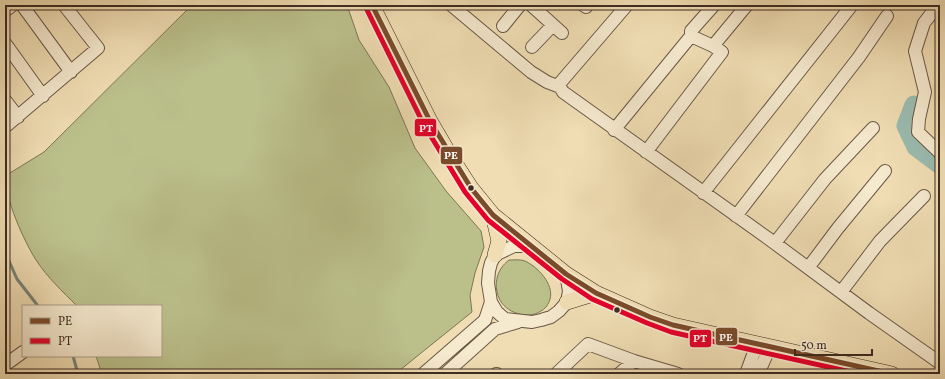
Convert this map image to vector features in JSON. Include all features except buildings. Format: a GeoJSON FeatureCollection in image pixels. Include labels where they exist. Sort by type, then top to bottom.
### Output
{"type":"FeatureCollection","features":[{"type":"Feature","properties":{"kind":"main road"},"geometry":{"type":"LineString","coordinates":[[372,5],[433,127],[471,188],[493,215],[566,274],[596,293],[650,317],[673,325],[892,374]]}},
{"type":"Feature","properties":{"kind":"main road"},"geometry":{"type":"LineString","coordinates":[[493,215],[499,241],[495,255]]}},
{"type":"Feature","properties":{"kind":"main road"},"geometry":{"type":"LineString","coordinates":[[567,302],[596,293]]}},
{"type":"Feature","properties":{"kind":"street"},"geometry":{"type":"LineString","coordinates":[[5,11],[13,5]]}},
{"type":"Feature","properties":{"kind":"street"},"geometry":{"type":"LineString","coordinates":[[22,5],[71,72]]}},
{"type":"Feature","properties":{"kind":"street"},"geometry":{"type":"LineString","coordinates":[[5,127],[98,48],[64,5]]}},
{"type":"Feature","properties":{"kind":"street"},"geometry":{"type":"LineString","coordinates":[[451,5],[531,72],[547,82],[560,87],[563,92],[614,130],[775,243],[940,363]]}},
{"type":"Feature","properties":{"kind":"street"},"geometry":{"type":"LineString","coordinates":[[503,26],[520,5]]}},
{"type":"Feature","properties":{"kind":"street"},"geometry":{"type":"LineString","coordinates":[[531,5],[557,29],[532,47]]}},
{"type":"Feature","properties":{"kind":"street"},"geometry":{"type":"LineString","coordinates":[[560,87],[560,83],[627,5]]}},
{"type":"Feature","properties":{"kind":"street"},"geometry":{"type":"LineString","coordinates":[[614,130],[691,36],[691,31],[714,5]]}},
{"type":"Feature","properties":{"kind":"street"},"geometry":{"type":"LineString","coordinates":[[713,46],[747,5]]}},
{"type":"Feature","properties":{"kind":"street"},"geometry":{"type":"LineString","coordinates":[[703,192],[852,5]]}},
{"type":"Feature","properties":{"kind":"street"},"geometry":{"type":"LineString","coordinates":[[938,5],[924,23],[915,50],[925,92],[919,119],[918,132],[940,153]]}},
{"type":"Feature","properties":{"kind":"street"},"geometry":{"type":"LineString","coordinates":[[736,216],[859,57],[887,16]]}},
{"type":"Feature","properties":{"kind":"street"},"geometry":{"type":"LineString","coordinates":[[646,152],[722,52],[713,46],[691,36]]}},
{"type":"Feature","properties":{"kind":"street"},"geometry":{"type":"LineString","coordinates":[[5,43],[43,96]]}},
{"type":"Feature","properties":{"kind":"street"},"geometry":{"type":"LineString","coordinates":[[5,100],[18,116]]}},
{"type":"Feature","properties":{"kind":"street"},"geometry":{"type":"LineString","coordinates":[[775,243],[825,179],[873,128]]}},
{"type":"Feature","properties":{"kind":"street"},"geometry":{"type":"LineString","coordinates":[[808,268],[838,228],[885,171]]}},
{"type":"Feature","properties":{"kind":"street"},"geometry":{"type":"LineString","coordinates":[[841,292],[880,241],[924,196]]}},
{"type":"Feature","properties":{"kind":"street"},"geometry":{"type":"LineString","coordinates":[[532,246],[514,246],[495,255],[489,271],[488,283],[491,302],[497,312],[505,319],[532,322],[551,317],[567,302],[569,291],[566,274]]}},
{"type":"Feature","properties":{"kind":"street"},"geometry":{"type":"LineString","coordinates":[[423,374],[485,320],[491,302]]}},
{"type":"Feature","properties":{"kind":"street"},"geometry":{"type":"LineString","coordinates":[[444,374],[495,330],[523,321]]}},
{"type":"Feature","properties":{"kind":"street"},"geometry":{"type":"LineString","coordinates":[[556,374],[588,344],[634,361],[678,374]]}},
{"type":"Feature","properties":{"kind":"street"},"geometry":{"type":"LineString","coordinates":[[746,374],[763,346]]}},
{"type":"Feature","properties":{"kind":"street"},"geometry":{"type":"LineString","coordinates":[[758,374],[763,346]]}},
{"type":"Feature","properties":{"kind":"street"},"geometry":{"type":"LineString","coordinates":[[6,363],[22,353]]}},
{"type":"Feature","properties":{"kind":"street"},"geometry":{"type":"LineString","coordinates":[[620,374],[634,361]]}},
{"type":"Feature","properties":{"kind":"green space"},"geometry":{"type":"Polygon","coordinates":[[[192,5],[294,5],[300,7],[309,5],[347,5],[359,40],[389,87],[415,148],[446,191],[481,231],[484,247],[475,273],[470,295],[472,312],[395,374],[102,374],[96,357],[162,357],[162,305],[76,305],[45,272],[31,252],[21,231],[8,196],[5,176],[44,152],[192,5]]]}},
{"type":"Feature","properties":{"kind":"green space"},"geometry":{"type":"Polygon","coordinates":[[[509,260],[521,260],[532,265],[542,274],[549,285],[551,296],[549,302],[545,308],[536,314],[517,314],[506,308],[499,298],[496,287],[497,277],[499,272],[509,260]]]}},
{"type":"Feature","properties":{"kind":"waterway"},"geometry":{"type":"LineString","coordinates":[[914,105],[906,126],[916,147],[940,165]]}},
{"type":"Feature","properties":{"kind":"waterway"},"geometry":{"type":"LineString","coordinates":[[5,252],[17,279],[37,305]]}},
{"type":"Feature","properties":{"kind":"waterway"},"geometry":{"type":"LineString","coordinates":[[73,357],[78,374]]}},
{"type":"Feature","properties":{"kind":"transit line","name":"PE"},"geometry":{"type":"LineString","coordinates":[[372,5],[430,121],[471,188],[493,215],[566,274],[596,293],[650,317],[673,325],[892,374]]}},
{"type":"Feature","properties":{"kind":"transit line","name":"PT"},"geometry":{"type":"LineString","coordinates":[[366,8],[424,125],[465,192],[488,220],[562,279],[592,299],[671,332],[860,374]]}}]}
